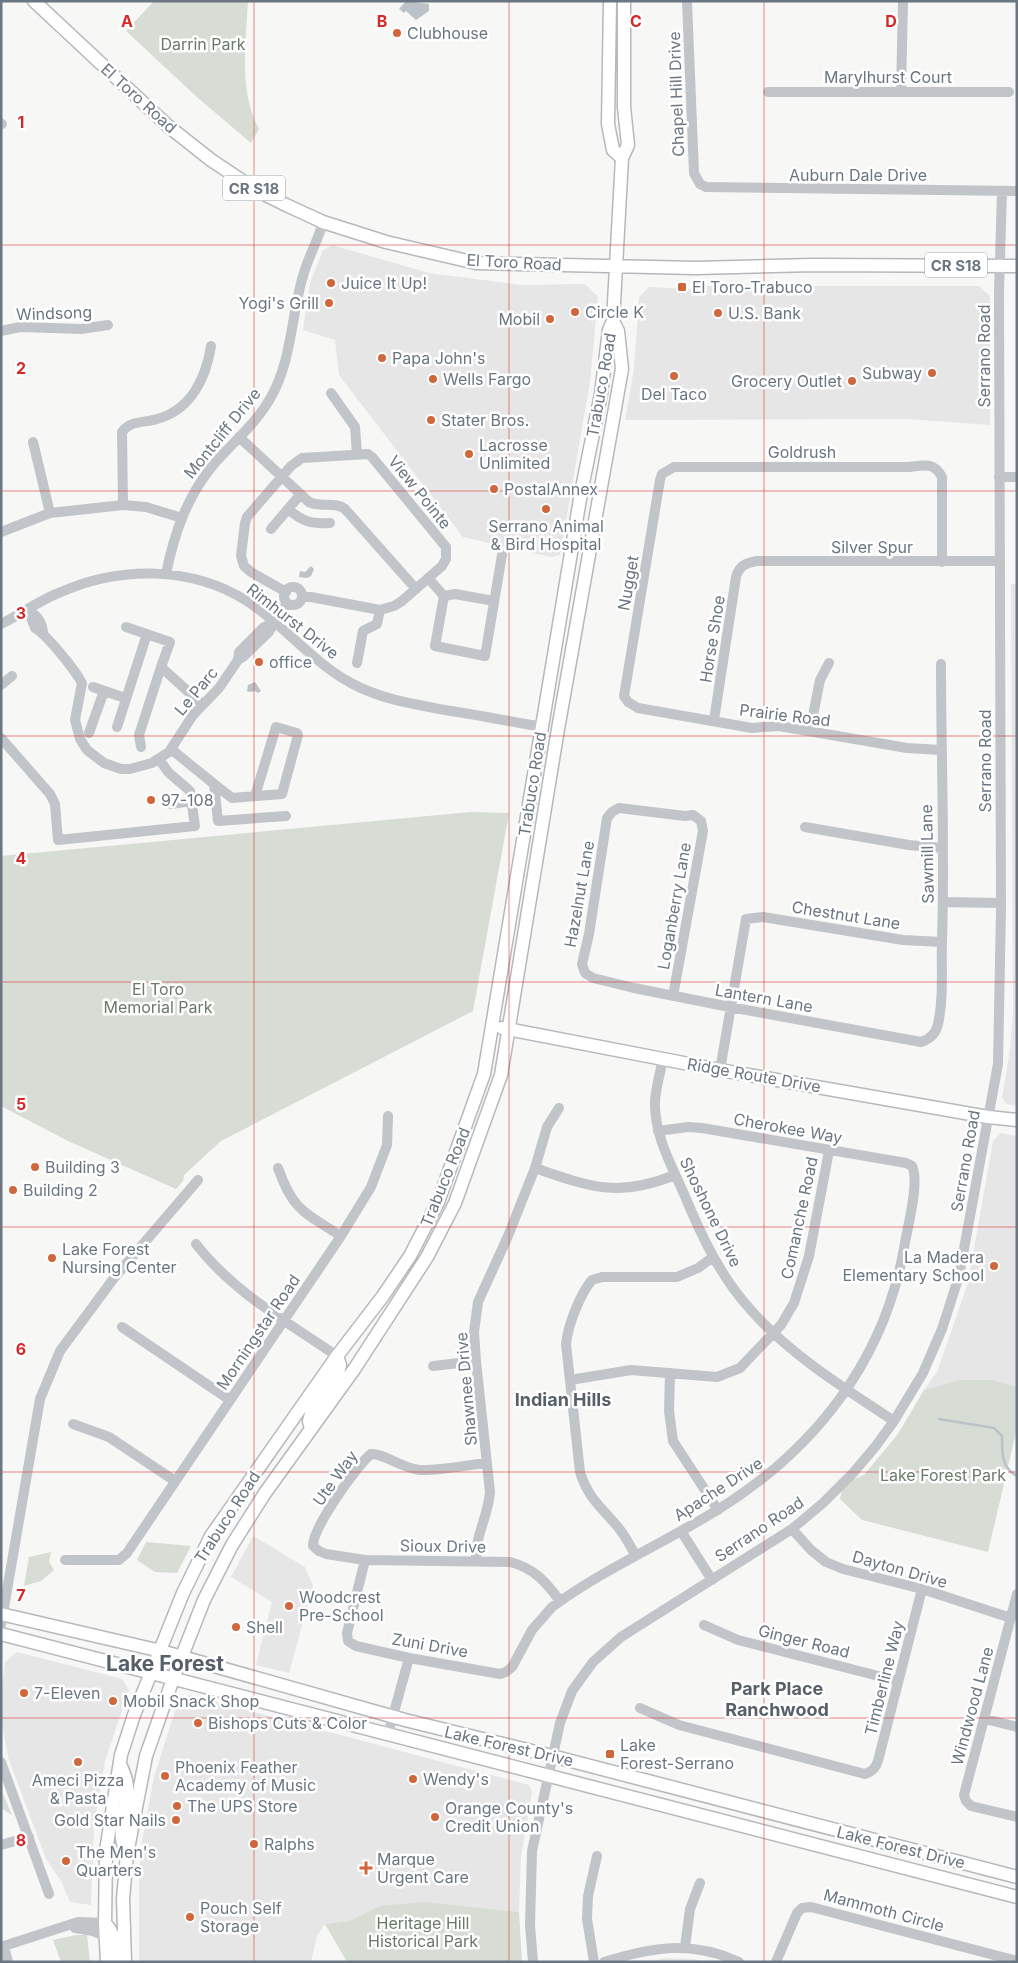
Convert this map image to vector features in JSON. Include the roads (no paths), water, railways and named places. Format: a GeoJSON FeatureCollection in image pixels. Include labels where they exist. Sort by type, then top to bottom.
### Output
{"type":"FeatureCollection","features":[{"type":"Feature","properties":{"kind":"main road","name":"El Toro Road"},"geometry":{"type":"LineString","coordinates":[[34,1],[190,144],[256,190],[323,222],[386,242],[476,263],[696,268],[813,265],[1017,266]]}},
{"type":"Feature","properties":{"kind":"main road"},"geometry":{"type":"LineString","coordinates":[[610,1],[608,124],[613,150],[622,158]]}},
{"type":"Feature","properties":{"kind":"main road","name":"Trabuco Road"},"geometry":{"type":"LineString","coordinates":[[107,1962],[105,1924],[106,1851],[120,1764],[134,1715],[152,1674],[183,1592],[211,1536],[337,1356],[383,1296],[410,1256],[438,1202],[484,1074],[582,493],[601,394],[609,330],[613,321],[622,158],[628,144],[624,107],[624,1]]}},
{"type":"Feature","properties":{"kind":"main road","name":"Trabuco Road"},"geometry":{"type":"LineString","coordinates":[[125,1962],[123,1912],[127,1854],[146,1756],[173,1679],[204,1600],[232,1545],[265,1493],[354,1368],[427,1257],[455,1203],[501,1075],[566,681],[622,369],[618,331],[613,321]]}},
{"type":"Feature","properties":{"kind":"main road"},"geometry":{"type":"LineString","coordinates":[[582,493],[588,496],[590,502],[579,566],[584,578]]}},
{"type":"Feature","properties":{"kind":"main road"},"geometry":{"type":"LineString","coordinates":[[547,799],[540,789],[546,745],[542,727],[548,722],[554,710],[560,688],[566,681]]}},
{"type":"Feature","properties":{"kind":"main road"},"geometry":{"type":"LineString","coordinates":[[518,870],[522,878],[522,884],[518,919],[525,932]]}},
{"type":"Feature","properties":{"kind":"main road","name":"Ridge Route Drive"},"geometry":{"type":"LineString","coordinates":[[492,1026],[720,1070],[988,1117],[1017,1120]]}},
{"type":"Feature","properties":{"kind":"main road"},"geometry":{"type":"LineString","coordinates":[[311,1429],[308,1421],[311,1414],[338,1373],[340,1365],[337,1356]]}},
{"type":"Feature","properties":{"kind":"main road","name":"Lake Forest Drive"},"geometry":{"type":"LineString","coordinates":[[2,1618],[161,1651],[393,1717],[552,1756],[1017,1877]]}},
{"type":"Feature","properties":{"kind":"main road","name":"Lake Forest Drive"},"geometry":{"type":"LineString","coordinates":[[1,1634],[1017,1897]]}},
{"type":"Feature","properties":{"kind":"main road"},"geometry":{"type":"LineString","coordinates":[[120,1764],[126,1777],[128,1788],[122,1830],[122,1840],[127,1854]]}},
{"type":"Feature","properties":{"kind":"main road"},"geometry":{"type":"LineString","coordinates":[[106,1851],[115,1853],[120,1859],[119,1902],[123,1912]]}},
{"type":"Feature","properties":{"kind":"main road"},"geometry":{"type":"LineString","coordinates":[[105,1924],[112,1930],[115,1937],[117,1962]]}},
{"type":"Feature","properties":{"kind":"street","name":"Chapel Hill Drive"},"geometry":{"type":"LineString","coordinates":[[688,1],[694,173],[700,184]]}},
{"type":"Feature","properties":{"kind":"street"},"geometry":{"type":"LineString","coordinates":[[902,92],[903,1]]}},
{"type":"Feature","properties":{"kind":"street","name":"Marylhurst Court"},"geometry":{"type":"LineString","coordinates":[[768,92],[1009,92]]}},
{"type":"Feature","properties":{"kind":"street","name":"Auburn Dale Drive"},"geometry":{"type":"LineString","coordinates":[[700,184],[706,188],[715,189],[1017,191]]}},
{"type":"Feature","properties":{"kind":"street","name":"Serrano Road"},"geometry":{"type":"LineString","coordinates":[[532,1962],[530,1925],[532,1851],[552,1756],[565,1705],[572,1691],[593,1662],[621,1637],[792,1529],[853,1474],[894,1421],[923,1373],[934,1351],[959,1276],[998,1064],[1001,903],[999,292],[1002,191]]}},
{"type":"Feature","properties":{"kind":"street","name":"Montcliff Drive"},"geometry":{"type":"LineString","coordinates":[[166,574],[175,536],[191,498],[208,472],[259,416],[271,398],[286,360],[303,275],[323,222]]}},
{"type":"Feature","properties":{"kind":"street","name":"Windsong"},"geometry":{"type":"LineString","coordinates":[[1,331],[20,327],[81,329],[108,325]]}},
{"type":"Feature","properties":{"kind":"street"},"geometry":{"type":"LineString","coordinates":[[123,505],[122,432],[130,424],[164,417],[177,410],[189,398],[204,376],[211,346]]}},
{"type":"Feature","properties":{"kind":"street"},"geometry":{"type":"LineString","coordinates":[[331,393],[355,428],[357,454]]}},
{"type":"Feature","properties":{"kind":"street"},"geometry":{"type":"LineString","coordinates":[[239,438],[281,478],[312,504],[337,505],[346,509],[416,589]]}},
{"type":"Feature","properties":{"kind":"street"},"geometry":{"type":"LineString","coordinates":[[32,442],[50,513]]}},
{"type":"Feature","properties":{"kind":"street","name":"View Pointe"},"geometry":{"type":"LineString","coordinates":[[286,592],[247,570],[241,556],[244,523],[247,517],[291,466],[302,458],[357,454],[368,454],[372,457],[446,547],[446,559],[442,566],[428,578]]}},
{"type":"Feature","properties":{"kind":"street","name":"Goldrush"},"geometry":{"type":"LineString","coordinates":[[666,471],[674,467],[909,467],[929,464],[939,470],[942,477],[942,562]]}},
{"type":"Feature","properties":{"kind":"street","name":"Nugget"},"geometry":{"type":"LineString","coordinates":[[628,702],[624,696],[660,480],[662,474],[666,471]]}},
{"type":"Feature","properties":{"kind":"street"},"geometry":{"type":"LineString","coordinates":[[999,477],[1017,477]]}},
{"type":"Feature","properties":{"kind":"street"},"geometry":{"type":"LineString","coordinates":[[271,529],[300,495]]}},
{"type":"Feature","properties":{"kind":"street"},"geometry":{"type":"LineString","coordinates":[[1,532],[50,513],[123,505],[146,507],[182,518]]}},
{"type":"Feature","properties":{"kind":"street"},"geometry":{"type":"LineString","coordinates":[[288,509],[298,517],[313,524],[330,523]]}},
{"type":"Feature","properties":{"kind":"street"},"geometry":{"type":"LineString","coordinates":[[444,596],[435,646],[485,656],[502,555]]}},
{"type":"Feature","properties":{"kind":"street","name":"Silver Spur"},"geometry":{"type":"LineString","coordinates":[[743,565],[757,561],[1000,561]]}},
{"type":"Feature","properties":{"kind":"street","name":"Horse Shoe"},"geometry":{"type":"LineString","coordinates":[[714,720],[736,577],[738,570],[743,565]]}},
{"type":"Feature","properties":{"kind":"street","name":"Rimhurst Drive"},"geometry":{"type":"LineString","coordinates":[[1,624],[60,592],[99,579],[145,573],[184,576],[225,590],[247,601],[338,675],[363,689],[397,701],[542,727]]}},
{"type":"Feature","properties":{"kind":"street"},"geometry":{"type":"LineString","coordinates":[[303,597],[380,610],[394,606],[428,578],[444,596]]}},
{"type":"Feature","properties":{"kind":"street"},"geometry":{"type":"LineString","coordinates":[[290,588],[298,588],[303,597],[300,603],[293,606],[287,603],[284,598],[290,588]]}},
{"type":"Feature","properties":{"kind":"street"},"geometry":{"type":"LineString","coordinates":[[444,596],[455,594],[494,601]]}},
{"type":"Feature","properties":{"kind":"street","name":"Le Parc"},"geometry":{"type":"LineString","coordinates":[[28,610],[36,615],[42,625],[43,632],[71,665],[82,683],[76,720],[80,740],[87,750],[104,762],[121,768],[140,767],[159,759],[171,750],[193,715],[219,688],[238,660],[274,622],[287,603]]}},
{"type":"Feature","properties":{"kind":"street"},"geometry":{"type":"LineString","coordinates":[[357,662],[363,630],[377,624],[380,610]]}},
{"type":"Feature","properties":{"kind":"street"},"geometry":{"type":"LineString","coordinates":[[126,628],[170,642],[139,735],[141,747]]}},
{"type":"Feature","properties":{"kind":"street"},"geometry":{"type":"LineString","coordinates":[[117,727],[147,634]]}},
{"type":"Feature","properties":{"kind":"street"},"geometry":{"type":"LineString","coordinates":[[810,731],[820,680],[829,663]]}},
{"type":"Feature","properties":{"kind":"street","name":"Sawmill Lane"},"geometry":{"type":"LineString","coordinates":[[929,1040],[938,1026],[942,985],[944,902],[941,664]]}},
{"type":"Feature","properties":{"kind":"street"},"geometry":{"type":"LineString","coordinates":[[161,667],[203,705]]}},
{"type":"Feature","properties":{"kind":"street"},"geometry":{"type":"LineString","coordinates":[[1,686],[12,676]]}},
{"type":"Feature","properties":{"kind":"street"},"geometry":{"type":"LineString","coordinates":[[93,687],[125,698]]}},
{"type":"Feature","properties":{"kind":"street"},"geometry":{"type":"LineString","coordinates":[[89,734],[104,691]]}},
{"type":"Feature","properties":{"kind":"street","name":"Prairie Road"},"geometry":{"type":"LineString","coordinates":[[628,702],[638,708],[752,728],[779,726],[907,748],[941,750]]}},
{"type":"Feature","properties":{"kind":"street"},"geometry":{"type":"LineString","coordinates":[[171,750],[232,798],[282,794],[297,733],[276,727],[255,796]]}},
{"type":"Feature","properties":{"kind":"street"},"geometry":{"type":"LineString","coordinates":[[1,738],[50,794],[55,804],[58,840],[194,826],[190,790],[168,772],[159,759]]}},
{"type":"Feature","properties":{"kind":"street"},"geometry":{"type":"LineString","coordinates":[[214,784],[218,821],[286,816]]}},
{"type":"Feature","properties":{"kind":"street"},"geometry":{"type":"LineString","coordinates":[[171,804],[192,802]]}},
{"type":"Feature","properties":{"kind":"street","name":"Hazelnut Lane"},"geometry":{"type":"LineString","coordinates":[[593,978],[585,973],[582,964],[589,934],[607,818],[612,812],[620,808],[685,816],[693,815],[701,821]]}},
{"type":"Feature","properties":{"kind":"street","name":"Loganberry Lane"},"geometry":{"type":"LineString","coordinates":[[673,996],[704,830],[701,821]]}},
{"type":"Feature","properties":{"kind":"street"},"geometry":{"type":"LineString","coordinates":[[805,827],[910,846],[942,848]]}},
{"type":"Feature","properties":{"kind":"street"},"geometry":{"type":"LineString","coordinates":[[944,902],[1001,903]]}},
{"type":"Feature","properties":{"kind":"street","name":"Chestnut Lane"},"geometry":{"type":"LineString","coordinates":[[730,1008],[746,919],[763,917],[903,940],[942,942]]}},
{"type":"Feature","properties":{"kind":"street","name":"Lantern Lane"},"geometry":{"type":"LineString","coordinates":[[593,978],[730,1008],[921,1042],[929,1040]]}},
{"type":"Feature","properties":{"kind":"street"},"geometry":{"type":"LineString","coordinates":[[720,1070],[730,1008]]}},
{"type":"Feature","properties":{"kind":"street","name":"Shoshone Drive"},"geometry":{"type":"LineString","coordinates":[[663,1059],[655,1102],[658,1131],[663,1147],[713,1257],[727,1280],[750,1309],[791,1348],[847,1390],[894,1421]]}},
{"type":"Feature","properties":{"kind":"street","name":"Shawnee Drive"},"geometry":{"type":"LineString","coordinates":[[476,1561],[476,1542],[486,1513],[490,1492],[474,1332],[478,1302],[508,1236],[535,1168],[548,1127],[559,1108]]}},
{"type":"Feature","properties":{"kind":"street","name":"Morningstar Road"},"geometry":{"type":"LineString","coordinates":[[65,1560],[119,1560],[127,1553],[342,1236],[371,1187],[387,1144],[388,1116]]}},
{"type":"Feature","properties":{"kind":"street","name":"Cherokee Way"},"geometry":{"type":"LineString","coordinates":[[658,1131],[688,1127],[702,1128],[906,1163],[912,1166]]}},
{"type":"Feature","properties":{"kind":"street","name":"Comanche Road"},"geometry":{"type":"LineString","coordinates":[[570,1380],[631,1370],[716,1377],[740,1368],[774,1333],[792,1308],[808,1263],[829,1151]]}},
{"type":"Feature","properties":{"kind":"street","name":"Apache Drive"},"geometry":{"type":"LineString","coordinates":[[506,1672],[512,1667],[538,1622],[560,1601],[718,1510],[765,1478],[813,1433],[847,1390],[871,1349],[895,1287],[904,1250],[916,1179],[912,1166]]}},
{"type":"Feature","properties":{"kind":"street"},"geometry":{"type":"LineString","coordinates":[[278,1168],[285,1187],[296,1205],[342,1236]]}},
{"type":"Feature","properties":{"kind":"street"},"geometry":{"type":"LineString","coordinates":[[535,1168],[582,1184],[608,1189],[634,1188],[675,1174]]}},
{"type":"Feature","properties":{"kind":"street"},"geometry":{"type":"LineString","coordinates":[[2,1618],[40,1399],[60,1351],[114,1278],[198,1180]]}},
{"type":"Feature","properties":{"kind":"street"},"geometry":{"type":"LineString","coordinates":[[196,1244],[210,1262],[234,1285],[337,1356]]}},
{"type":"Feature","properties":{"kind":"street"},"geometry":{"type":"LineString","coordinates":[[636,1556],[617,1526],[591,1498],[583,1483],[580,1472],[566,1344],[570,1321],[592,1280],[602,1278],[677,1277],[698,1268],[713,1257]]}},
{"type":"Feature","properties":{"kind":"street"},"geometry":{"type":"LineString","coordinates":[[122,1327],[230,1400]]}},
{"type":"Feature","properties":{"kind":"street"},"geometry":{"type":"LineString","coordinates":[[433,1366],[476,1361]]}},
{"type":"Feature","properties":{"kind":"street"},"geometry":{"type":"LineString","coordinates":[[670,1373],[669,1411],[673,1441],[718,1510]]}},
{"type":"Feature","properties":{"kind":"street"},"geometry":{"type":"LineString","coordinates":[[73,1424],[109,1437],[175,1481]]}},
{"type":"Feature","properties":{"kind":"street","name":"Ute Way"},"geometry":{"type":"LineString","coordinates":[[313,1546],[316,1532],[340,1493],[371,1454],[381,1456],[408,1468],[421,1470],[487,1463]]}},
{"type":"Feature","properties":{"kind":"street","name":"Dayton Drive"},"geometry":{"type":"LineString","coordinates":[[792,1529],[811,1550],[826,1562],[844,1569],[922,1589],[1011,1618]]}},
{"type":"Feature","properties":{"kind":"street"},"geometry":{"type":"LineString","coordinates":[[682,1531],[712,1580]]}},
{"type":"Feature","properties":{"kind":"street","name":"Sioux Drive"},"geometry":{"type":"LineString","coordinates":[[313,1546],[319,1552],[326,1554],[365,1560],[510,1562],[526,1567],[540,1577],[560,1601]]}},
{"type":"Feature","properties":{"kind":"street","name":"Zuni Drive"},"geometry":{"type":"LineString","coordinates":[[365,1560],[347,1633],[348,1641],[356,1646],[409,1658],[500,1674],[506,1672]]}},
{"type":"Feature","properties":{"kind":"street","name":"Timberline Way"},"geometry":{"type":"LineString","coordinates":[[640,1708],[679,1725],[864,1774],[871,1772],[877,1766],[922,1589]]}},
{"type":"Feature","properties":{"kind":"street","name":"Windwood Lane"},"geometry":{"type":"LineString","coordinates":[[1017,1594],[964,1795],[966,1801],[971,1806],[1017,1817]]}},
{"type":"Feature","properties":{"kind":"street","name":"Ginger Road"},"geometry":{"type":"LineString","coordinates":[[704,1625],[738,1640],[898,1681]]}},
{"type":"Feature","properties":{"kind":"street"},"geometry":{"type":"LineString","coordinates":[[388,1734],[409,1658]]}},
{"type":"Feature","properties":{"kind":"street"},"geometry":{"type":"LineString","coordinates":[[985,1719],[1017,1728]]}},
{"type":"Feature","properties":{"kind":"street"},"geometry":{"type":"LineString","coordinates":[[1,1762],[49,1894]]}},
{"type":"Feature","properties":{"kind":"street"},"geometry":{"type":"LineString","coordinates":[[1,1845],[29,1837]]}},
{"type":"Feature","properties":{"kind":"street"},"geometry":{"type":"LineString","coordinates":[[594,1962],[587,1919],[588,1896],[597,1856]]}},
{"type":"Feature","properties":{"kind":"street"},"geometry":{"type":"LineString","coordinates":[[685,1947],[690,1909],[700,1883]]}},
{"type":"Feature","properties":{"kind":"street","name":"Mammoth Circle"},"geometry":{"type":"LineString","coordinates":[[776,1962],[797,1913],[802,1908],[812,1907],[1017,1961]]}},
{"type":"Feature","properties":{"kind":"street"},"geometry":{"type":"LineString","coordinates":[[8,1962],[3,1947],[78,1922],[105,1924]]}},
{"type":"Feature","properties":{"kind":"street"},"geometry":{"type":"LineString","coordinates":[[67,1926],[93,1931],[106,1937]]}},
{"type":"Feature","properties":{"kind":"street"},"geometry":{"type":"LineString","coordinates":[[604,1962],[634,1953],[685,1947],[710,1951],[738,1962]]}},
{"type":"Feature","properties":{"kind":"waterway"},"geometry":{"type":"LineString","coordinates":[[939,1419],[994,1428],[1002,1436],[1005,1464],[1017,1476]]}},
{"type":"Feature","properties":{"kind":"place","name":"Clubhouse"},"geometry":{"type":"Point","coordinates":[397,33]}},
{"type":"Feature","properties":{"kind":"place","name":"Juice It Up!"},"geometry":{"type":"Point","coordinates":[331,283]}},
{"type":"Feature","properties":{"kind":"place","name":"El Toro-Trabuco"},"geometry":{"type":"Point","coordinates":[682,287]}},
{"type":"Feature","properties":{"kind":"place","name":"Yogi's Grill"},"geometry":{"type":"Point","coordinates":[329,303]}},
{"type":"Feature","properties":{"kind":"place","name":"Circle K"},"geometry":{"type":"Point","coordinates":[575,312]}},
{"type":"Feature","properties":{"kind":"place","name":"U.S. Bank"},"geometry":{"type":"Point","coordinates":[718,313]}},
{"type":"Feature","properties":{"kind":"place","name":"Mobil"},"geometry":{"type":"Point","coordinates":[550,319]}},
{"type":"Feature","properties":{"kind":"place","name":"Papa John's"},"geometry":{"type":"Point","coordinates":[382,358]}},
{"type":"Feature","properties":{"kind":"place","name":"Subway"},"geometry":{"type":"Point","coordinates":[932,373]}},
{"type":"Feature","properties":{"kind":"place","name":"Del Taco"},"geometry":{"type":"Point","coordinates":[674,376]}},
{"type":"Feature","properties":{"kind":"place","name":"Wells Fargo"},"geometry":{"type":"Point","coordinates":[433,379]}},
{"type":"Feature","properties":{"kind":"place","name":"Grocery Outlet"},"geometry":{"type":"Point","coordinates":[852,381]}},
{"type":"Feature","properties":{"kind":"place","name":"Stater Bros."},"geometry":{"type":"Point","coordinates":[431,420]}},
{"type":"Feature","properties":{"kind":"place","name":"Lacrosse Unlimited"},"geometry":{"type":"Point","coordinates":[469,454]}},
{"type":"Feature","properties":{"kind":"place","name":"PostalAnnex"},"geometry":{"type":"Point","coordinates":[494,489]}},
{"type":"Feature","properties":{"kind":"place","name":"Serrano Animal & Bird Hospital"},"geometry":{"type":"Point","coordinates":[546,509]}},
{"type":"Feature","properties":{"kind":"place","name":"office"},"geometry":{"type":"Point","coordinates":[259,662]}},
{"type":"Feature","properties":{"kind":"place","name":"97-108"},"geometry":{"type":"Point","coordinates":[151,800]}},
{"type":"Feature","properties":{"kind":"place","name":"Building 3"},"geometry":{"type":"Point","coordinates":[35,1167]}},
{"type":"Feature","properties":{"kind":"place","name":"Building 2"},"geometry":{"type":"Point","coordinates":[13,1190]}},
{"type":"Feature","properties":{"kind":"place","name":"Lake Forest Nursing Center"},"geometry":{"type":"Point","coordinates":[52,1258]}},
{"type":"Feature","properties":{"kind":"place","name":"La Madera Elementary School"},"geometry":{"type":"Point","coordinates":[994,1266]}},
{"type":"Feature","properties":{"kind":"place","name":"Woodcrest Pre-School"},"geometry":{"type":"Point","coordinates":[289,1606]}},
{"type":"Feature","properties":{"kind":"place","name":"Shell"},"geometry":{"type":"Point","coordinates":[236,1627]}},
{"type":"Feature","properties":{"kind":"place","name":"7-Eleven"},"geometry":{"type":"Point","coordinates":[24,1693]}},
{"type":"Feature","properties":{"kind":"place","name":"Mobil Snack Shop"},"geometry":{"type":"Point","coordinates":[113,1701]}},
{"type":"Feature","properties":{"kind":"place","name":"Bishops Cuts & Color"},"geometry":{"type":"Point","coordinates":[198,1723]}},
{"type":"Feature","properties":{"kind":"place","name":"Lake Forest-Serrano"},"geometry":{"type":"Point","coordinates":[610,1754]}},
{"type":"Feature","properties":{"kind":"place","name":"Ameci Pizza & Pasta"},"geometry":{"type":"Point","coordinates":[78,1762]}},
{"type":"Feature","properties":{"kind":"place","name":"Phoenix Feather Academy of Music"},"geometry":{"type":"Point","coordinates":[165,1776]}},
{"type":"Feature","properties":{"kind":"place","name":"Wendy's"},"geometry":{"type":"Point","coordinates":[413,1779]}},
{"type":"Feature","properties":{"kind":"place","name":"The UPS Store"},"geometry":{"type":"Point","coordinates":[177,1806]}},
{"type":"Feature","properties":{"kind":"place","name":"Orange County's Credit Union"},"geometry":{"type":"Point","coordinates":[435,1817]}},
{"type":"Feature","properties":{"kind":"place","name":"Gold Star Nails"},"geometry":{"type":"Point","coordinates":[176,1820]}},
{"type":"Feature","properties":{"kind":"place","name":"Ralphs"},"geometry":{"type":"Point","coordinates":[254,1844]}},
{"type":"Feature","properties":{"kind":"place","name":"The Men's Quarters"},"geometry":{"type":"Point","coordinates":[66,1861]}},
{"type":"Feature","properties":{"kind":"place","name":"Marque Urgent Care"},"geometry":{"type":"Point","coordinates":[366,1868]}},
{"type":"Feature","properties":{"kind":"place","name":"Pouch Self Storage"},"geometry":{"type":"Point","coordinates":[190,1917]}},
{"type":"Feature","properties":{"kind":"district","name":"Indian Hills"},"geometry":{"type":"Point","coordinates":[563,1399]}},
{"type":"Feature","properties":{"kind":"district","name":"Lake Forest"},"geometry":{"type":"Point","coordinates":[165,1663]}},
{"type":"Feature","properties":{"kind":"district","name":"Park Place Ranchwood"},"geometry":{"type":"Point","coordinates":[777,1698]}},
{"type":"Feature","properties":{"kind":"park label","name":"Darrin Park"},"geometry":{"type":"Point","coordinates":[203,44]}},
{"type":"Feature","properties":{"kind":"park label","name":"El Toro Memorial Park"},"geometry":{"type":"Point","coordinates":[158,998]}},
{"type":"Feature","properties":{"kind":"park label","name":"Lake Forest Park"},"geometry":{"type":"Point","coordinates":[943,1475]}},
{"type":"Feature","properties":{"kind":"park label","name":"Heritage Hill Historical Park"},"geometry":{"type":"Point","coordinates":[423,1932]}}]}
